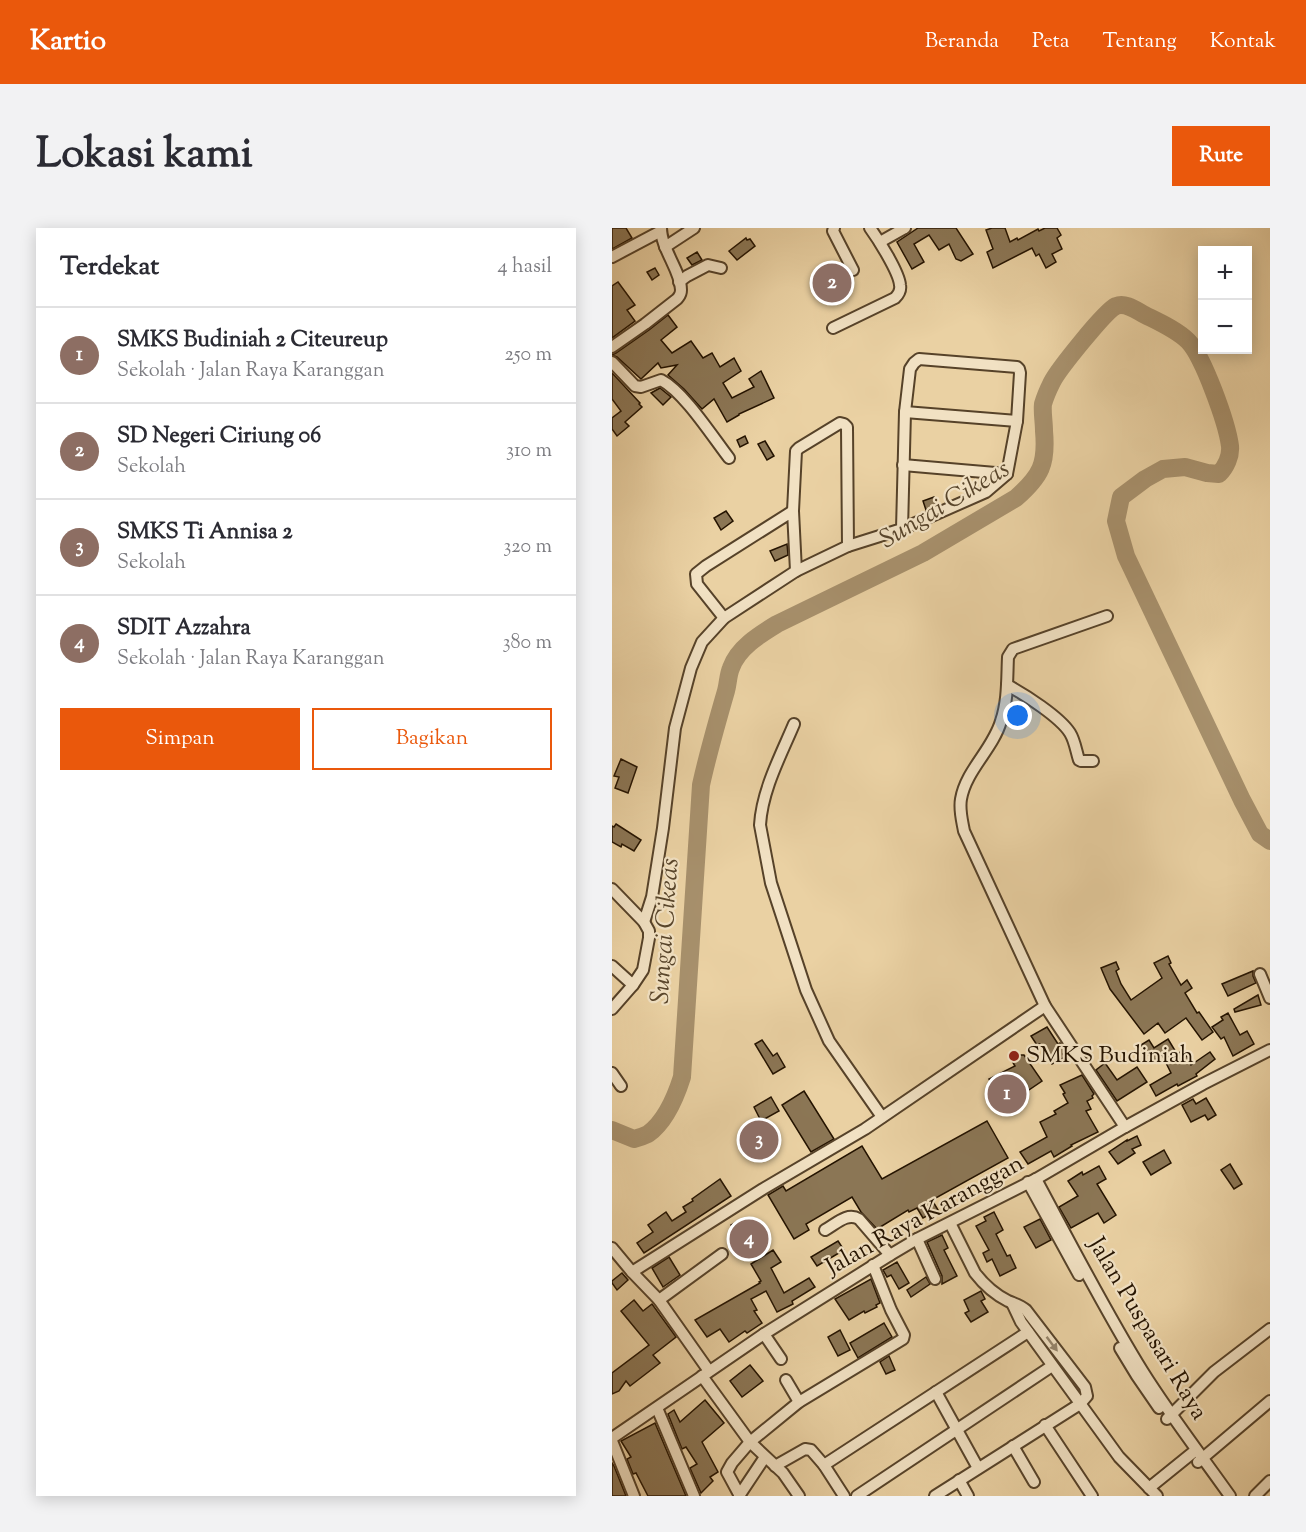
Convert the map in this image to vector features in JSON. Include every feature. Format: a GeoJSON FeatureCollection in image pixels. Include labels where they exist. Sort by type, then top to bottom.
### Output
{"type":"FeatureCollection","features":[{"type":"Feature","properties":{"kind":"street"},"geometry":{"type":"LineString","coordinates":[[665,247],[694,228]]}},
{"type":"Feature","properties":{"kind":"street"},"geometry":{"type":"LineString","coordinates":[[834,228],[833,231],[853,270]]}},
{"type":"Feature","properties":{"kind":"street"},"geometry":{"type":"LineString","coordinates":[[833,328],[895,298],[899,293],[900,283],[880,242],[870,228]]}},
{"type":"Feature","properties":{"kind":"street"},"geometry":{"type":"LineString","coordinates":[[880,242],[905,228]]}},
{"type":"Feature","properties":{"kind":"street"},"geometry":{"type":"LineString","coordinates":[[612,256],[661,229],[681,294],[645,324],[612,347]]}},
{"type":"Feature","properties":{"kind":"street"},"geometry":{"type":"LineString","coordinates":[[679,282],[708,265],[721,268]]}},
{"type":"Feature","properties":{"kind":"street"},"geometry":{"type":"LineString","coordinates":[[644,921],[652,897],[675,728],[691,668],[702,642],[724,618],[796,572],[848,546],[902,529],[986,492],[1007,474],[1017,421],[1020,373],[1017,367],[919,359],[914,363],[910,369],[905,412],[902,529]]}},
{"type":"Feature","properties":{"kind":"street"},"geometry":{"type":"LineString","coordinates":[[612,362],[635,386],[641,387],[661,380],[668,384],[683,399],[729,458]]}},
{"type":"Feature","properties":{"kind":"street"},"geometry":{"type":"LineString","coordinates":[[905,412],[1017,421]]}},
{"type":"Feature","properties":{"kind":"street"},"geometry":{"type":"LineString","coordinates":[[796,572],[794,511],[796,452],[840,423],[847,427],[848,546]]}},
{"type":"Feature","properties":{"kind":"street"},"geometry":{"type":"LineString","coordinates":[[903,465],[1007,474]]}},
{"type":"Feature","properties":{"kind":"street"},"geometry":{"type":"LineString","coordinates":[[724,618],[697,584],[696,574],[794,511]]}},
{"type":"Feature","properties":{"kind":"street"},"geometry":{"type":"LineString","coordinates":[[1107,616],[1014,648],[1008,657],[1002,721],[965,786],[960,799],[960,812],[964,831],[1045,1006],[1125,1127]]}},
{"type":"Feature","properties":{"kind":"street"},"geometry":{"type":"LineString","coordinates":[[1006,685],[1032,700],[1065,727],[1072,737],[1079,760],[1093,761]]}},
{"type":"Feature","properties":{"kind":"street"},"geometry":{"type":"LineString","coordinates":[[794,724],[769,783],[760,817],[771,883],[806,990],[829,1041],[882,1117]]}},
{"type":"Feature","properties":{"kind":"street"},"geometry":{"type":"LineString","coordinates":[[612,889],[644,921],[649,931],[645,966],[640,976],[612,1009]]}},
{"type":"Feature","properties":{"kind":"street"},"geometry":{"type":"LineString","coordinates":[[612,966],[633,985]]}},
{"type":"Feature","properties":{"kind":"street"},"geometry":{"type":"LineString","coordinates":[[1260,974],[1270,998]]}},
{"type":"Feature","properties":{"kind":"street"},"geometry":{"type":"LineString","coordinates":[[632,1272],[763,1188],[865,1129],[1045,1006]]}},
{"type":"Feature","properties":{"kind":"street","name":"Jalan Raya Karanggan"},"geometry":{"type":"LineString","coordinates":[[612,1440],[764,1335],[873,1265],[917,1239],[1032,1181],[1203,1084],[1270,1050]]}},
{"type":"Feature","properties":{"kind":"street"},"geometry":{"type":"LineString","coordinates":[[612,1073],[621,1086]]}},
{"type":"Feature","properties":{"kind":"street","name":"Jalan Puspasari Raya"},"geometry":{"type":"LineString","coordinates":[[1032,1181],[1169,1417],[1223,1496]]}},
{"type":"Feature","properties":{"kind":"street"},"geometry":{"type":"LineString","coordinates":[[825,1230],[848,1216],[854,1216],[890,1255]]}},
{"type":"Feature","properties":{"kind":"street"},"geometry":{"type":"LineString","coordinates":[[935,1496],[1080,1404],[1087,1396],[1085,1387],[1030,1315],[1021,1306],[994,1293],[975,1273],[950,1223]]}},
{"type":"Feature","properties":{"kind":"street"},"geometry":{"type":"LineString","coordinates":[[917,1239],[935,1279]]}},
{"type":"Feature","properties":{"kind":"street"},"geometry":{"type":"LineString","coordinates":[[612,1248],[659,1300],[750,1442],[783,1473],[799,1496]]}},
{"type":"Feature","properties":{"kind":"street"},"geometry":{"type":"LineString","coordinates":[[659,1300],[722,1254]]}},
{"type":"Feature","properties":{"kind":"street"},"geometry":{"type":"LineString","coordinates":[[765,1457],[740,1496],[727,1472],[750,1442],[799,1402],[904,1339],[873,1265]]}},
{"type":"Feature","properties":{"kind":"street"},"geometry":{"type":"LineString","coordinates":[[1012,1303],[1028,1332],[1119,1457],[1153,1492],[1270,1410]]}},
{"type":"Feature","properties":{"kind":"street"},"geometry":{"type":"LineString","coordinates":[[1169,1417],[1214,1372],[1270,1329]]}},
{"type":"Feature","properties":{"kind":"street"},"geometry":{"type":"LineString","coordinates":[[824,1466],[1028,1332]]}},
{"type":"Feature","properties":{"kind":"street"},"geometry":{"type":"LineString","coordinates":[[764,1335],[781,1359]]}},
{"type":"Feature","properties":{"kind":"street"},"geometry":{"type":"LineString","coordinates":[[858,1496],[1052,1366]]}},
{"type":"Feature","properties":{"kind":"street"},"geometry":{"type":"LineString","coordinates":[[786,1380],[799,1402]]}},
{"type":"Feature","properties":{"kind":"street"},"geometry":{"type":"LineString","coordinates":[[936,1392],[978,1468]]}},
{"type":"Feature","properties":{"kind":"street"},"geometry":{"type":"LineString","coordinates":[[1200,1460],[1270,1401]]}},
{"type":"Feature","properties":{"kind":"street"},"geometry":{"type":"LineString","coordinates":[[657,1408],[694,1496]]}},
{"type":"Feature","properties":{"kind":"street"},"geometry":{"type":"LineString","coordinates":[[1045,1425],[1092,1496]]}},
{"type":"Feature","properties":{"kind":"street"},"geometry":{"type":"LineString","coordinates":[[612,1440],[634,1496]]}},
{"type":"Feature","properties":{"kind":"street"},"geometry":{"type":"LineString","coordinates":[[1012,1446],[1034,1482]]}},
{"type":"Feature","properties":{"kind":"street"},"geometry":{"type":"LineString","coordinates":[[776,1466],[808,1449],[814,1452],[844,1496]]}},
{"type":"Feature","properties":{"kind":"street","name":"Jalan Puspasari Raya"},"geometry":{"type":"LineString","coordinates":[[1200,1460],[1230,1496]]}},
{"type":"Feature","properties":{"kind":"street"},"geometry":{"type":"LineString","coordinates":[[960,1480],[968,1496]]}},
{"type":"Feature","properties":{"kind":"street"},"geometry":{"type":"LineString","coordinates":[[1255,1496],[1270,1481]]}},
{"type":"Feature","properties":{"kind":"building"},"geometry":{"type":"Polygon","coordinates":[[[612,228],[626,228],[632,238],[612,249],[612,228]]]}},
{"type":"Feature","properties":{"kind":"building"},"geometry":{"type":"Polygon","coordinates":[[[918,228],[956,228],[973,254],[961,261],[956,259],[949,244],[939,250],[929,235],[914,244],[924,262],[912,269],[897,242],[918,228]]]}},
{"type":"Feature","properties":{"kind":"building"},"geometry":{"type":"Polygon","coordinates":[[[1005,228],[1010,242],[1038,229],[1039,231],[1045,228],[1057,228],[1061,235],[1057,238],[1062,249],[1052,254],[1056,262],[1046,268],[1039,254],[1036,256],[1032,248],[993,268],[987,252],[993,249],[986,230],[1005,228]]]}},
{"type":"Feature","properties":{"kind":"building"},"geometry":{"type":"Polygon","coordinates":[[[746,238],[750,239],[755,246],[737,260],[729,251],[746,238]]]}},
{"type":"Feature","properties":{"kind":"building"},"geometry":{"type":"Polygon","coordinates":[[[697,252],[702,260],[692,265],[687,258],[697,252]]]}},
{"type":"Feature","properties":{"kind":"building"},"geometry":{"type":"Polygon","coordinates":[[[655,268],[659,275],[652,280],[647,272],[655,268]]]}},
{"type":"Feature","properties":{"kind":"building"},"geometry":{"type":"Polygon","coordinates":[[[618,282],[635,305],[627,310],[635,321],[612,338],[612,286],[618,282]]]}},
{"type":"Feature","properties":{"kind":"building"},"geometry":{"type":"Polygon","coordinates":[[[668,315],[677,327],[661,340],[672,353],[691,341],[703,358],[712,353],[720,367],[734,358],[741,371],[723,383],[732,398],[754,387],[749,379],[761,371],[774,398],[727,422],[714,399],[702,409],[668,375],[677,365],[661,368],[658,363],[641,379],[612,355],[668,315]]]}},
{"type":"Feature","properties":{"kind":"building"},"geometry":{"type":"Polygon","coordinates":[[[612,373],[642,407],[625,422],[629,426],[617,436],[612,429],[612,418],[621,411],[612,399],[612,373]]]}},
{"type":"Feature","properties":{"kind":"building"},"geometry":{"type":"Polygon","coordinates":[[[660,388],[671,397],[663,405],[651,393],[660,388]]]}},
{"type":"Feature","properties":{"kind":"building"},"geometry":{"type":"Polygon","coordinates":[[[745,436],[748,443],[740,447],[737,440],[745,436]]]}},
{"type":"Feature","properties":{"kind":"building"},"geometry":{"type":"Polygon","coordinates":[[[765,441],[774,456],[767,460],[758,444],[765,441]]]}},
{"type":"Feature","properties":{"kind":"building"},"geometry":{"type":"Polygon","coordinates":[[[934,497],[936,506],[926,510],[923,501],[934,497]]]}},
{"type":"Feature","properties":{"kind":"building"},"geometry":{"type":"Polygon","coordinates":[[[726,511],[733,521],[721,530],[714,518],[726,511]]]}},
{"type":"Feature","properties":{"kind":"building"},"geometry":{"type":"Polygon","coordinates":[[[787,544],[788,555],[775,561],[770,551],[787,544]]]}},
{"type":"Feature","properties":{"kind":"building"},"geometry":{"type":"Polygon","coordinates":[[[621,759],[637,767],[628,793],[615,788],[619,777],[614,776],[621,759]]]}},
{"type":"Feature","properties":{"kind":"building"},"geometry":{"type":"Polygon","coordinates":[[[616,824],[641,840],[634,851],[622,844],[621,847],[612,842],[612,826],[616,824]]]}},
{"type":"Feature","properties":{"kind":"building"},"geometry":{"type":"Polygon","coordinates":[[[1168,956],[1171,963],[1169,964],[1181,985],[1187,980],[1192,988],[1185,993],[1197,1013],[1199,1012],[1213,1032],[1202,1040],[1186,1018],[1165,1033],[1158,1023],[1144,1034],[1110,989],[1101,968],[1116,962],[1119,969],[1116,971],[1121,984],[1131,1000],[1162,978],[1154,963],[1168,956]]]}},
{"type":"Feature","properties":{"kind":"building"},"geometry":{"type":"Polygon","coordinates":[[[1253,971],[1256,983],[1228,996],[1222,984],[1253,971]]]}},
{"type":"Feature","properties":{"kind":"building"},"geometry":{"type":"Polygon","coordinates":[[[1258,995],[1261,1005],[1235,1012],[1234,1009],[1258,995]]]}},
{"type":"Feature","properties":{"kind":"building"},"geometry":{"type":"Polygon","coordinates":[[[1228,1013],[1240,1035],[1247,1031],[1254,1044],[1233,1056],[1224,1037],[1221,1039],[1212,1027],[1223,1020],[1221,1017],[1228,1013]]]}},
{"type":"Feature","properties":{"kind":"building"},"geometry":{"type":"Polygon","coordinates":[[[1047,1027],[1058,1044],[1060,1043],[1067,1052],[1063,1054],[1065,1057],[1052,1064],[1040,1044],[1037,1045],[1031,1036],[1047,1027]]]}},
{"type":"Feature","properties":{"kind":"building"},"geometry":{"type":"Polygon","coordinates":[[[1168,1039],[1177,1054],[1184,1050],[1191,1065],[1210,1052],[1215,1059],[1196,1074],[1197,1076],[1156,1096],[1150,1085],[1171,1073],[1162,1055],[1153,1061],[1141,1045],[1149,1040],[1154,1048],[1168,1039]]]}},
{"type":"Feature","properties":{"kind":"building"},"geometry":{"type":"Polygon","coordinates":[[[762,1040],[773,1056],[777,1053],[785,1067],[773,1074],[755,1044],[762,1040]]]}},
{"type":"Feature","properties":{"kind":"building"},"geometry":{"type":"Polygon","coordinates":[[[1024,1055],[1042,1081],[1026,1092],[1028,1097],[1004,1109],[989,1079],[1015,1066],[1012,1061],[1024,1055]]]}},
{"type":"Feature","properties":{"kind":"building"},"geometry":{"type":"Polygon","coordinates":[[[1105,1063],[1117,1080],[1137,1067],[1147,1082],[1117,1101],[1096,1070],[1105,1063]]]}},
{"type":"Feature","properties":{"kind":"building"},"geometry":{"type":"Polygon","coordinates":[[[1082,1075],[1094,1094],[1093,1098],[1087,1101],[1091,1109],[1086,1111],[1098,1132],[1071,1145],[1054,1157],[1051,1151],[1028,1164],[1020,1152],[1047,1137],[1040,1122],[1056,1114],[1054,1111],[1068,1103],[1060,1085],[1082,1075]]]}},
{"type":"Feature","properties":{"kind":"building"},"geometry":{"type":"Polygon","coordinates":[[[804,1091],[834,1139],[811,1152],[782,1105],[804,1091]]]}},
{"type":"Feature","properties":{"kind":"building"},"geometry":{"type":"Polygon","coordinates":[[[771,1097],[779,1111],[761,1121],[754,1107],[771,1097]]]}},
{"type":"Feature","properties":{"kind":"building"},"geometry":{"type":"Polygon","coordinates":[[[1206,1098],[1216,1115],[1208,1120],[1205,1115],[1191,1122],[1182,1105],[1193,1099],[1196,1104],[1206,1098]]]}},
{"type":"Feature","properties":{"kind":"building"},"geometry":{"type":"Polygon","coordinates":[[[987,1121],[1008,1158],[932,1200],[938,1210],[923,1218],[917,1208],[909,1212],[908,1210],[877,1229],[861,1212],[852,1197],[806,1224],[809,1230],[794,1239],[768,1195],[783,1186],[786,1191],[862,1146],[882,1179],[987,1121]]]}},
{"type":"Feature","properties":{"kind":"building"},"geometry":{"type":"Polygon","coordinates":[[[1137,1136],[1141,1145],[1132,1149],[1135,1153],[1118,1164],[1109,1152],[1137,1136]]]}},
{"type":"Feature","properties":{"kind":"building"},"geometry":{"type":"Polygon","coordinates":[[[1164,1150],[1171,1163],[1151,1175],[1143,1162],[1164,1150]]]}},
{"type":"Feature","properties":{"kind":"building"},"geometry":{"type":"Polygon","coordinates":[[[1230,1164],[1242,1184],[1234,1189],[1221,1170],[1230,1164]]]}},
{"type":"Feature","properties":{"kind":"building"},"geometry":{"type":"Polygon","coordinates":[[[1099,1166],[1106,1179],[1097,1184],[1116,1215],[1104,1223],[1098,1213],[1071,1228],[1059,1207],[1078,1196],[1068,1181],[1082,1172],[1083,1175],[1099,1166]]]}},
{"type":"Feature","properties":{"kind":"building"},"geometry":{"type":"Polygon","coordinates":[[[720,1179],[731,1196],[644,1253],[637,1243],[653,1232],[648,1225],[666,1212],[672,1221],[686,1212],[683,1207],[693,1201],[692,1199],[720,1179]]]}},
{"type":"Feature","properties":{"kind":"building"},"geometry":{"type":"Polygon","coordinates":[[[994,1212],[1003,1230],[996,1234],[1016,1268],[1000,1276],[992,1259],[987,1262],[983,1253],[989,1250],[976,1226],[986,1221],[984,1217],[994,1212]]]}},
{"type":"Feature","properties":{"kind":"building"},"geometry":{"type":"Polygon","coordinates":[[[1040,1219],[1051,1240],[1036,1248],[1024,1227],[1040,1219]]]}},
{"type":"Feature","properties":{"kind":"building"},"geometry":{"type":"Polygon","coordinates":[[[740,1220],[747,1231],[737,1236],[731,1225],[740,1220]]]}},
{"type":"Feature","properties":{"kind":"building"},"geometry":{"type":"Polygon","coordinates":[[[942,1235],[948,1248],[944,1250],[957,1276],[942,1284],[942,1276],[927,1242],[942,1235]]]}},
{"type":"Feature","properties":{"kind":"building"},"geometry":{"type":"Polygon","coordinates":[[[838,1241],[844,1250],[817,1266],[811,1257],[838,1241]]]}},
{"type":"Feature","properties":{"kind":"building"},"geometry":{"type":"Polygon","coordinates":[[[773,1250],[781,1262],[771,1268],[784,1293],[809,1278],[815,1287],[792,1301],[793,1304],[777,1312],[766,1291],[751,1299],[757,1310],[754,1311],[762,1323],[729,1342],[720,1329],[707,1337],[695,1320],[760,1283],[751,1264],[773,1250]]]}},
{"type":"Feature","properties":{"kind":"building"},"geometry":{"type":"Polygon","coordinates":[[[669,1257],[680,1275],[663,1287],[652,1268],[669,1257]]]}},
{"type":"Feature","properties":{"kind":"building"},"geometry":{"type":"Polygon","coordinates":[[[897,1262],[909,1283],[899,1289],[891,1275],[887,1277],[883,1270],[897,1262]]]}},
{"type":"Feature","properties":{"kind":"building"},"geometry":{"type":"Polygon","coordinates":[[[622,1273],[628,1280],[617,1290],[612,1281],[622,1273]]]}},
{"type":"Feature","properties":{"kind":"building"},"geometry":{"type":"Polygon","coordinates":[[[926,1277],[930,1284],[911,1297],[907,1290],[926,1277]]]}},
{"type":"Feature","properties":{"kind":"building"},"geometry":{"type":"Polygon","coordinates":[[[871,1279],[880,1303],[876,1305],[877,1307],[865,1313],[864,1311],[849,1320],[835,1299],[871,1279]]]}},
{"type":"Feature","properties":{"kind":"building"},"geometry":{"type":"Polygon","coordinates":[[[981,1291],[985,1299],[981,1301],[988,1312],[971,1322],[965,1313],[969,1311],[964,1300],[981,1291]]]}},
{"type":"Feature","properties":{"kind":"building"},"geometry":{"type":"Polygon","coordinates":[[[634,1300],[643,1311],[652,1304],[676,1337],[653,1355],[660,1363],[630,1386],[626,1381],[619,1391],[612,1394],[612,1373],[649,1345],[621,1311],[634,1300]]]}},
{"type":"Feature","properties":{"kind":"building"},"geometry":{"type":"Polygon","coordinates":[[[884,1323],[892,1337],[858,1358],[850,1343],[884,1323]]]}},
{"type":"Feature","properties":{"kind":"building"},"geometry":{"type":"Polygon","coordinates":[[[840,1330],[850,1350],[838,1356],[828,1337],[840,1330]]]}},
{"type":"Feature","properties":{"kind":"building"},"geometry":{"type":"Polygon","coordinates":[[[889,1356],[895,1370],[886,1374],[880,1362],[889,1356]]]}},
{"type":"Feature","properties":{"kind":"building"},"geometry":{"type":"Polygon","coordinates":[[[750,1365],[763,1381],[742,1397],[730,1381],[750,1365]]]}},
{"type":"Feature","properties":{"kind":"building"},"geometry":{"type":"Polygon","coordinates":[[[705,1400],[724,1423],[702,1442],[718,1472],[710,1477],[713,1481],[701,1493],[690,1468],[697,1464],[686,1447],[682,1449],[668,1414],[674,1410],[680,1422],[705,1400]]]}},
{"type":"Feature","properties":{"kind":"building"},"geometry":{"type":"Polygon","coordinates":[[[655,1423],[686,1496],[648,1496],[636,1473],[633,1474],[627,1459],[631,1457],[621,1441],[655,1423]]]}},
{"type":"Feature","properties":{"kind":"building"},"geometry":{"type":"Polygon","coordinates":[[[612,1463],[614,1466],[626,1496],[612,1496],[612,1463]]]}},
{"type":"Feature","properties":{"kind":"waterway","name":"Sungai Cikeas"},"geometry":{"type":"LineString","coordinates":[[612,1130],[634,1139],[648,1134],[665,1116],[682,1077],[701,785],[734,661],[750,643],[777,624],[923,553],[1016,498],[1025,490],[1037,476],[1043,461],[1045,442],[1043,404],[1052,382],[1082,341],[1116,306],[1124,305],[1131,308],[1173,330],[1188,341],[1214,390],[1224,422],[1230,454],[1219,474],[1185,467],[1163,469],[1121,497],[1116,521],[1126,556],[1242,800],[1260,834],[1270,841]]}},
{"type":"Feature","properties":{"kind":"place","name":"SD Negeri Ciriung 06"},"geometry":{"type":"Point","coordinates":[832,283]}},
{"type":"Feature","properties":{"kind":"place","name":"SMKS Budiniah"},"geometry":{"type":"Point","coordinates":[1014,1056]}},
{"type":"Feature","properties":{"kind":"place","name":"SMKS Budiniah 2 Citeureup"},"geometry":{"type":"Point","coordinates":[1007,1094]}},
{"type":"Feature","properties":{"kind":"place","name":"SMKS Ti Annisa 2"},"geometry":{"type":"Point","coordinates":[759,1140]}},
{"type":"Feature","properties":{"kind":"place","name":"SDIT Azzahra"},"geometry":{"type":"Point","coordinates":[749,1239]}}]}
